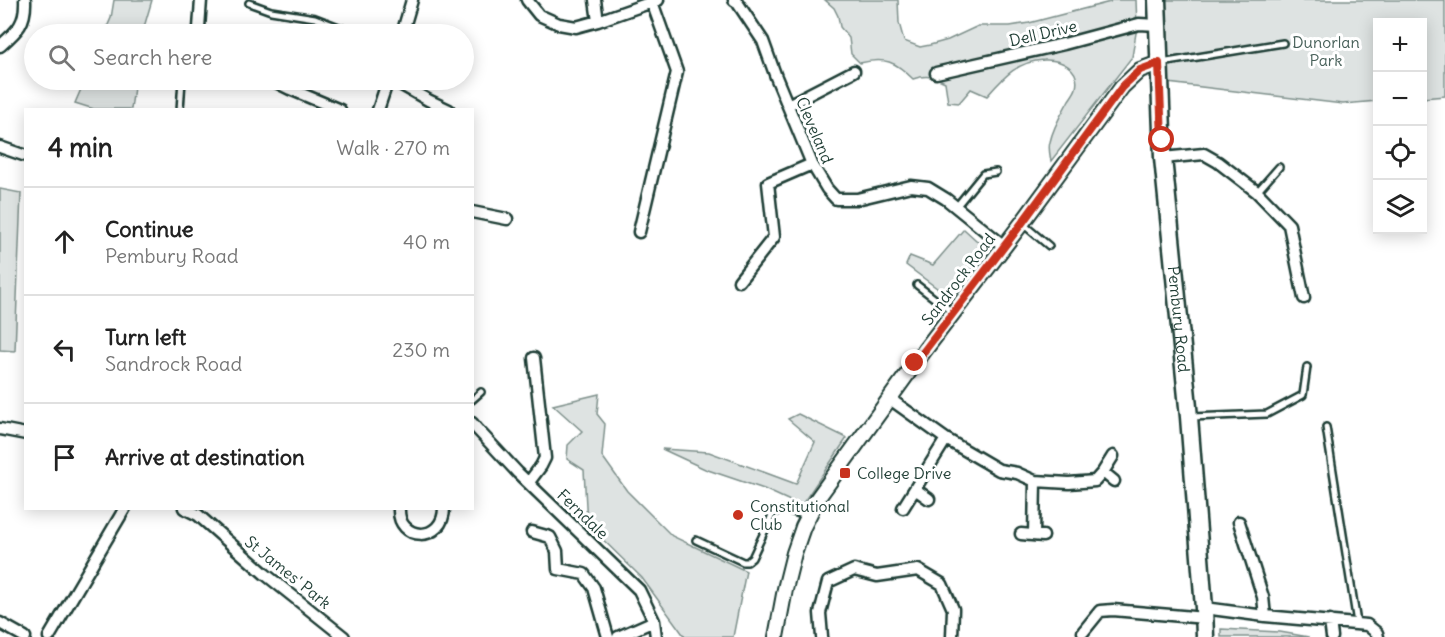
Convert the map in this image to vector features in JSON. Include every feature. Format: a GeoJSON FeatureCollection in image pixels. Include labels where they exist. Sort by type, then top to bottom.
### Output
{"type":"FeatureCollection","features":[{"type":"Feature","properties":{"kind":"main road","name":"Pembury Road"},"geometry":{"type":"LineString","coordinates":[[1157,0],[1163,158],[1189,417],[1205,637]]}},
{"type":"Feature","properties":{"kind":"street"},"geometry":{"type":"LineString","coordinates":[[0,46],[20,27],[26,14],[26,0]]}},
{"type":"Feature","properties":{"kind":"street"},"geometry":{"type":"LineString","coordinates":[[199,24],[201,0]]}},
{"type":"Feature","properties":{"kind":"street"},"geometry":{"type":"LineString","coordinates":[[405,24],[412,0]]}},
{"type":"Feature","properties":{"kind":"street"},"geometry":{"type":"LineString","coordinates":[[527,0],[539,15],[559,24],[576,27],[655,1],[677,72],[639,232]]}},
{"type":"Feature","properties":{"kind":"street"},"geometry":{"type":"LineString","coordinates":[[595,0],[598,21]]}},
{"type":"Feature","properties":{"kind":"street","name":"Cleveland"},"geometry":{"type":"LineString","coordinates":[[736,1],[763,41],[812,164],[827,189],[836,198],[857,200],[912,186],[928,189],[956,207],[1004,246]]}},
{"type":"Feature","properties":{"kind":"street","name":"Dell Drive"},"geometry":{"type":"LineString","coordinates":[[936,73],[1064,44],[1139,24],[1158,26]]}},
{"type":"Feature","properties":{"kind":"street","name":"Sandrock Road"},"geometry":{"type":"LineString","coordinates":[[776,637],[794,553],[802,527],[817,499],[915,363],[1122,87],[1140,70],[1159,63]]}},
{"type":"Feature","properties":{"kind":"street"},"geometry":{"type":"LineString","coordinates":[[788,105],[854,71]]}},
{"type":"Feature","properties":{"kind":"street"},"geometry":{"type":"LineString","coordinates":[[292,90],[335,108]]}},
{"type":"Feature","properties":{"kind":"street"},"geometry":{"type":"LineString","coordinates":[[379,108],[385,90]]}},
{"type":"Feature","properties":{"kind":"street"},"geometry":{"type":"LineString","coordinates":[[410,90],[445,108]]}},
{"type":"Feature","properties":{"kind":"street"},"geometry":{"type":"LineString","coordinates":[[0,147],[24,155]]}},
{"type":"Feature","properties":{"kind":"street"},"geometry":{"type":"LineString","coordinates":[[1163,158],[1204,154],[1257,192],[1289,225],[1304,298]]}},
{"type":"Feature","properties":{"kind":"street"},"geometry":{"type":"LineString","coordinates":[[739,281],[774,237],[768,183],[812,164]]}},
{"type":"Feature","properties":{"kind":"street"},"geometry":{"type":"LineString","coordinates":[[474,212],[507,219]]}},
{"type":"Feature","properties":{"kind":"street"},"geometry":{"type":"LineString","coordinates":[[529,482],[544,458],[534,358]]}},
{"type":"Feature","properties":{"kind":"street"},"geometry":{"type":"LineString","coordinates":[[890,399],[946,440],[999,470],[1017,473],[1035,481],[1069,483],[1095,481],[1113,456]]}},
{"type":"Feature","properties":{"kind":"street","name":"Ferndale"},"geometry":{"type":"LineString","coordinates":[[474,425],[502,456],[639,590],[654,621],[656,637]]}},
{"type":"Feature","properties":{"kind":"street"},"geometry":{"type":"LineString","coordinates":[[0,429],[24,434]]}},
{"type":"Feature","properties":{"kind":"street"},"geometry":{"type":"LineString","coordinates":[[903,508],[946,440]]}},
{"type":"Feature","properties":{"kind":"street"},"geometry":{"type":"LineString","coordinates":[[1103,472],[1114,481]]}},
{"type":"Feature","properties":{"kind":"street"},"geometry":{"type":"LineString","coordinates":[[1021,534],[1039,536],[1035,481]]}},
{"type":"Feature","properties":{"kind":"street"},"geometry":{"type":"LineString","coordinates":[[915,489],[929,499]]}},
{"type":"Feature","properties":{"kind":"street"},"geometry":{"type":"LineString","coordinates":[[49,637],[123,510]]}},
{"type":"Feature","properties":{"kind":"street","name":"St James' Park"},"geometry":{"type":"LineString","coordinates":[[188,510],[198,516],[265,574],[344,637]]}},
{"type":"Feature","properties":{"kind":"street"},"geometry":{"type":"LineString","coordinates":[[396,510],[405,528],[419,534],[427,534],[434,530],[443,518],[444,510]]}},
{"type":"Feature","properties":{"kind":"street"},"geometry":{"type":"LineString","coordinates":[[1239,522],[1263,597],[1265,616]]}},
{"type":"Feature","properties":{"kind":"street"},"geometry":{"type":"LineString","coordinates":[[532,532],[550,537],[557,551],[558,569],[584,574],[594,588],[608,637]]}},
{"type":"Feature","properties":{"kind":"street"},"geometry":{"type":"LineString","coordinates":[[822,637],[820,613],[828,582],[854,570],[877,576],[918,570],[942,584],[953,609],[952,637]]}},
{"type":"Feature","properties":{"kind":"street"},"geometry":{"type":"LineString","coordinates":[[1083,632],[1100,610],[1113,610],[1265,616],[1357,623],[1367,625],[1377,633],[1378,637]]}},
{"type":"Feature","properties":{"kind":"street"},"geometry":{"type":"LineString","coordinates":[[618,637],[654,621]]}},
{"type":"Feature","properties":{"kind":"street"},"geometry":{"type":"LineString","coordinates":[[1330,621],[1332,637]]}},
{"type":"Feature","properties":{"kind":"street"},"geometry":{"type":"LineString","coordinates":[[0,623],[25,637]]}},
{"type":"Feature","properties":{"kind":"lane"},"geometry":{"type":"LineString","coordinates":[[249,3],[271,11],[315,18],[331,24]]}},
{"type":"Feature","properties":{"kind":"lane"},"geometry":{"type":"LineString","coordinates":[[1159,63],[1283,43]]}},
{"type":"Feature","properties":{"kind":"lane"},"geometry":{"type":"LineString","coordinates":[[180,108],[181,90]]}},
{"type":"Feature","properties":{"kind":"lane"},"geometry":{"type":"LineString","coordinates":[[1257,192],[1279,167]]}},
{"type":"Feature","properties":{"kind":"lane"},"geometry":{"type":"LineString","coordinates":[[956,207],[983,174],[996,172]]}},
{"type":"Feature","properties":{"kind":"lane"},"geometry":{"type":"LineString","coordinates":[[1022,223],[1049,246]]}},
{"type":"Feature","properties":{"kind":"lane"},"geometry":{"type":"LineString","coordinates":[[917,285],[953,313]]}},
{"type":"Feature","properties":{"kind":"lane"},"geometry":{"type":"LineString","coordinates":[[1189,417],[1267,414],[1303,395],[1307,367]]}},
{"type":"Feature","properties":{"kind":"lane"},"geometry":{"type":"LineString","coordinates":[[474,398],[481,392]]}},
{"type":"Feature","properties":{"kind":"lane"},"geometry":{"type":"LineString","coordinates":[[1326,427],[1357,623]]}},
{"type":"Feature","properties":{"kind":"lane"},"geometry":{"type":"LineString","coordinates":[[696,540],[747,562],[752,558],[773,513],[787,510],[808,517]]}},
{"type":"Feature","properties":{"kind":"green space"},"geometry":{"type":"Polygon","coordinates":[[[114,0],[152,0],[145,24],[108,24],[114,0]]]}},
{"type":"Feature","properties":{"kind":"green space"},"geometry":{"type":"Polygon","coordinates":[[[825,0],[898,0],[899,23],[904,41],[920,47],[948,40],[978,26],[1010,26],[1029,23],[1111,0],[1136,0],[1137,27],[1132,57],[1051,161],[1049,147],[1053,131],[1076,88],[1075,75],[1068,66],[1050,60],[1034,61],[1011,72],[987,96],[971,89],[959,103],[948,102],[945,82],[941,80],[933,77],[913,79],[901,68],[889,62],[876,60],[860,63],[851,54],[849,38],[840,27],[834,8],[825,0]]]}},
{"type":"Feature","properties":{"kind":"green space","name":"Dunorlan Park"},"geometry":{"type":"Polygon","coordinates":[[[1165,0],[1445,0],[1445,96],[1427,98],[1427,18],[1373,18],[1373,101],[1343,104],[1168,83],[1165,0]]]}},
{"type":"Feature","properties":{"kind":"green space"},"geometry":{"type":"Polygon","coordinates":[[[81,90],[134,90],[131,108],[91,108],[75,103],[81,90]]]}},
{"type":"Feature","properties":{"kind":"green space"},"geometry":{"type":"Polygon","coordinates":[[[0,189],[21,193],[15,351],[0,350],[0,189]]]}},
{"type":"Feature","properties":{"kind":"green space"},"geometry":{"type":"Polygon","coordinates":[[[964,229],[987,250],[949,297],[906,265],[910,256],[933,265],[964,229]]]}},
{"type":"Feature","properties":{"kind":"green space"},"geometry":{"type":"Polygon","coordinates":[[[599,394],[597,414],[605,424],[602,456],[627,491],[672,536],[746,571],[733,637],[685,637],[642,578],[587,524],[584,470],[567,459],[568,445],[582,431],[553,405],[599,394]]]}},
{"type":"Feature","properties":{"kind":"green space"},"geometry":{"type":"Polygon","coordinates":[[[798,414],[847,438],[801,506],[764,489],[705,469],[662,449],[709,452],[796,484],[815,442],[788,419],[798,414]]]}},
{"type":"Feature","properties":{"kind":"green space"},"geometry":{"type":"Polygon","coordinates":[[[1221,629],[1280,632],[1309,637],[1221,637],[1221,629]]]}},
{"type":"Feature","properties":{"kind":"place","name":"College Drive"},"geometry":{"type":"Point","coordinates":[845,473]}},
{"type":"Feature","properties":{"kind":"place","name":"Constitutional Club"},"geometry":{"type":"Point","coordinates":[738,515]}},
{"type":"Feature","properties":{"kind":"route"},"geometry":{"type":"LineString","coordinates":[[915,363],[1122,87],[1140,70],[1159,63],[1162,140]]}}]}
